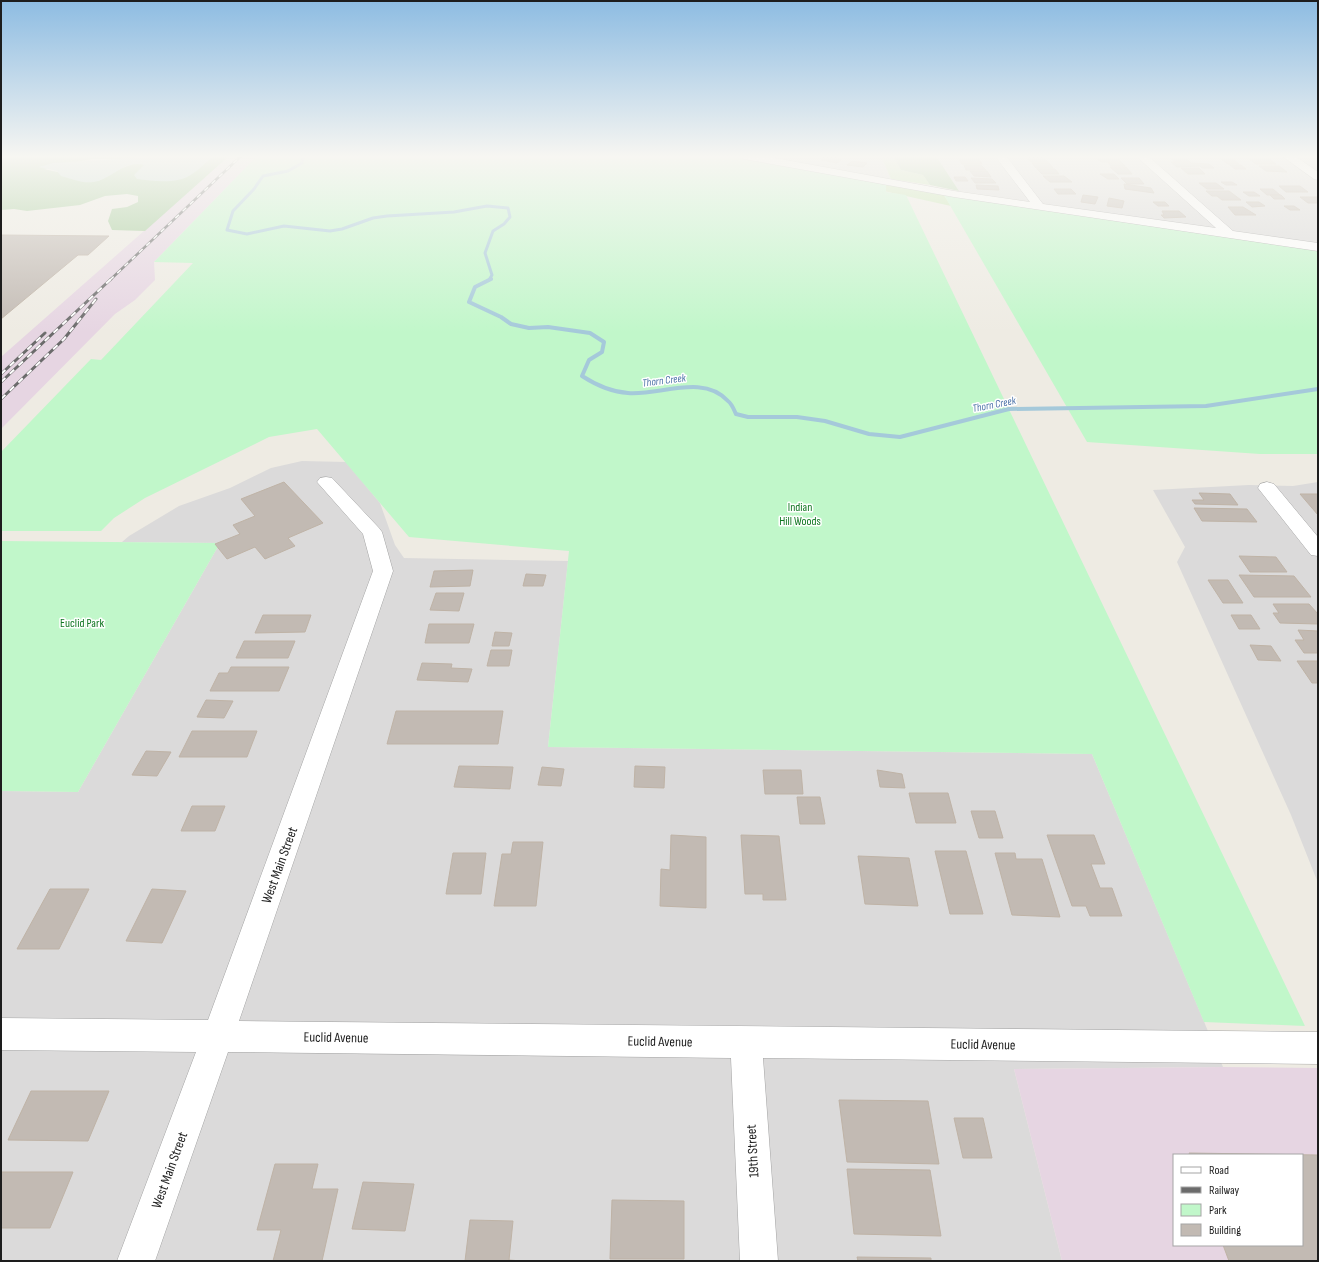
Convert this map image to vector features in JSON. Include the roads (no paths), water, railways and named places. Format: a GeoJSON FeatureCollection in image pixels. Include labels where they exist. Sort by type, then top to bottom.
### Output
{"type":"FeatureCollection","features":[{"type":"Feature","properties":{"kind":"street"},"geometry":{"type":"LineString","coordinates":[[1099,215],[1318,247]]}},
{"type":"Feature","properties":{"kind":"street"},"geometry":{"type":"LineString","coordinates":[[1207,215],[1229,234]]}},
{"type":"Feature","properties":{"kind":"street","name":"West Main Street"},"geometry":{"type":"LineString","coordinates":[[136,1261],[218,1036],[383,571],[372,532],[326,482]]}},
{"type":"Feature","properties":{"kind":"street"},"geometry":{"type":"LineString","coordinates":[[1267,488],[1318,550]]}},
{"type":"Feature","properties":{"kind":"street","name":"Euclid Avenue"},"geometry":{"type":"LineString","coordinates":[[1,1034],[1318,1048]]}},
{"type":"Feature","properties":{"kind":"street","name":"19th Street"},"geometry":{"type":"LineString","coordinates":[[746,1042],[759,1261]]}},
{"type":"Feature","properties":{"kind":"waterway","name":"Thorn Creek"},"geometry":{"type":"LineString","coordinates":[[232,215],[227,230],[247,234],[284,226],[330,231],[342,229],[373,218],[406,215]]}},
{"type":"Feature","properties":{"kind":"waterway","name":"Thorn Creek"},"geometry":{"type":"LineString","coordinates":[[489,280],[492,275],[485,253],[493,231],[504,224],[510,217],[510,215]]}},
{"type":"Feature","properties":{"kind":"waterway","name":"Thorn Creek"},"geometry":{"type":"LineString","coordinates":[[489,280],[475,287],[469,302],[501,317],[511,324],[529,328],[548,327],[590,333],[604,342],[602,352],[589,360],[582,376],[604,388],[628,393],[694,387],[706,388],[718,393],[728,401],[732,405],[736,414],[748,417],[797,417],[825,421],[869,434],[900,437],[1009,409],[1206,406],[1318,389]]}},
{"type":"Feature","properties":{"kind":"railway"},"geometry":{"type":"LineString","coordinates":[[110,280],[179,215]]}},
{"type":"Feature","properties":{"kind":"railway"},"geometry":{"type":"LineString","coordinates":[[1,382],[111,279]]}},
{"type":"Feature","properties":{"kind":"railway"},"geometry":{"type":"LineString","coordinates":[[1,399],[64,339],[96,299]]}},
{"type":"Feature","properties":{"kind":"railway"},"geometry":{"type":"LineString","coordinates":[[1,374],[45,333]]}},
{"type":"Feature","properties":{"kind":"park label","name":"Indian Hill Woods"},"geometry":{"type":"Point","coordinates":[800,514]}},
{"type":"Feature","properties":{"kind":"park label","name":"Euclid Park"},"geometry":{"type":"Point","coordinates":[82,623]}}]}
